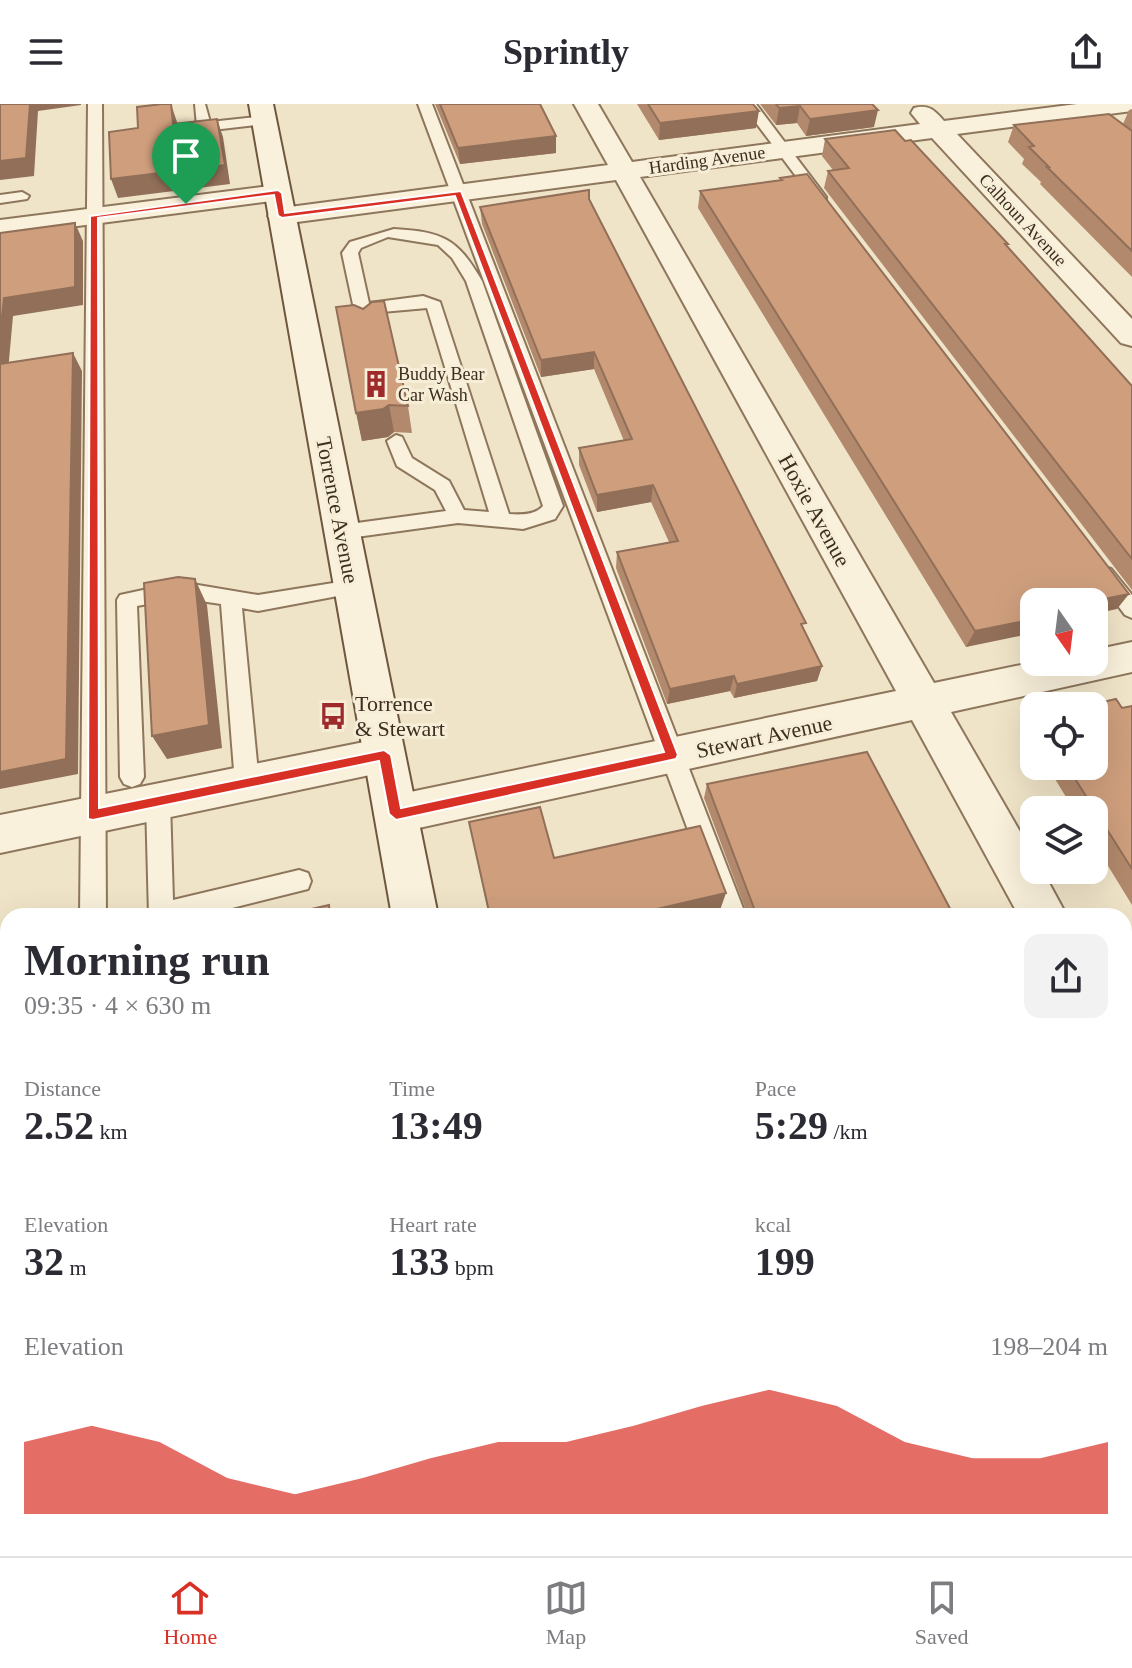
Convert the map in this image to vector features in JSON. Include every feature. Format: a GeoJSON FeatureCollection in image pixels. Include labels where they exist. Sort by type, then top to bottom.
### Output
{"type":"FeatureCollection","features":[{"type":"Feature","properties":{"kind":"street","name":"Hoxie Avenue"},"geometry":{"type":"LineString","coordinates":[[586,104],[1039,908]]}},
{"type":"Feature","properties":{"kind":"street","name":"Calhoun Avenue"},"geometry":{"type":"LineString","coordinates":[[914,104],[1132,337]]}},
{"type":"Feature","properties":{"kind":"street","name":"Harding Avenue"},"geometry":{"type":"LineString","coordinates":[[0,228],[94,216],[458,193],[939,130],[1096,115],[1132,104]]}},
{"type":"Feature","properties":{"kind":"street","name":"Torrence Avenue"},"geometry":{"type":"LineString","coordinates":[[262,112],[414,908]]}},
{"type":"Feature","properties":{"kind":"street","name":"Stewart Avenue"},"geometry":{"type":"LineString","coordinates":[[396,814],[1132,657]]}},
{"type":"Feature","properties":{"kind":"street"},"geometry":{"type":"LineString","coordinates":[[0,834],[93,815],[145,789],[247,783],[384,755]]}},
{"type":"Feature","properties":{"kind":"lane"},"geometry":{"type":"LineString","coordinates":[[93,908],[95,104]]}},
{"type":"Feature","properties":{"kind":"lane"},"geometry":{"type":"LineString","coordinates":[[425,104],[730,908]]}},
{"type":"Feature","properties":{"kind":"lane"},"geometry":{"type":"LineString","coordinates":[[749,104],[831,212]]}},
{"type":"Feature","properties":{"kind":"lane"},"geometry":{"type":"LineString","coordinates":[[200,106],[204,127],[262,112]]}},
{"type":"Feature","properties":{"kind":"lane"},"geometry":{"type":"LineString","coordinates":[[0,199],[22,196]]}},
{"type":"Feature","properties":{"kind":"lane"},"geometry":{"type":"LineString","coordinates":[[342,532],[458,516],[523,522],[548,514],[553,506],[474,281],[459,253],[429,235],[387,235],[355,245],[350,253],[367,329]]}},
{"type":"Feature","properties":{"kind":"lane"},"geometry":{"type":"LineString","coordinates":[[362,309],[423,301],[434,305],[501,520]]}},
{"type":"Feature","properties":{"kind":"lane"},"geometry":{"type":"LineString","coordinates":[[396,441],[404,462],[442,486],[458,516]]}},
{"type":"Feature","properties":{"kind":"lane"},"geometry":{"type":"LineString","coordinates":[[1094,560],[1132,610]]}},
{"type":"Feature","properties":{"kind":"lane"},"geometry":{"type":"LineString","coordinates":[[160,908],[127,600],[180,590],[258,603],[352,587]]}},
{"type":"Feature","properties":{"kind":"lane"},"geometry":{"type":"LineString","coordinates":[[231,599],[247,783]]}},
{"type":"Feature","properties":{"kind":"lane"},"geometry":{"type":"LineString","coordinates":[[186,908],[299,881]]}},
{"type":"Feature","properties":{"kind":"building"},"geometry":{"type":"Polygon","coordinates":[[[0,104],[30,104],[26,158],[0,161],[0,104]]]}},
{"type":"Feature","properties":{"kind":"building"},"geometry":{"type":"Polygon","coordinates":[[[171,104],[173,124],[217,119],[225,165],[111,179],[109,132],[138,128],[137,107],[171,104]]]}},
{"type":"Feature","properties":{"kind":"building"},"geometry":{"type":"Polygon","coordinates":[[[440,104],[540,104],[556,136],[458,148],[440,104]]]}},
{"type":"Feature","properties":{"kind":"building"},"geometry":{"type":"Polygon","coordinates":[[[648,104],[753,104],[759,111],[660,123],[648,104]]]}},
{"type":"Feature","properties":{"kind":"building"},"geometry":{"type":"Polygon","coordinates":[[[776,104],[872,104],[878,110],[810,119],[800,106],[779,108],[776,104]]]}},
{"type":"Feature","properties":{"kind":"building"},"geometry":{"type":"Polygon","coordinates":[[[1109,114],[1132,131],[1132,251],[1047,167],[1029,147],[1034,146],[1014,125],[1109,114]]]}},
{"type":"Feature","properties":{"kind":"building"},"geometry":{"type":"Polygon","coordinates":[[[895,130],[905,141],[911,140],[1008,244],[1005,244],[1132,386],[1132,559],[828,171],[849,168],[825,139],[895,130]]]}},
{"type":"Feature","properties":{"kind":"building"},"geometry":{"type":"Polygon","coordinates":[[[807,174],[1129,594],[1108,598],[1108,588],[1020,588],[1020,622],[975,631],[700,191],[782,180],[780,178],[807,174]]]}},
{"type":"Feature","properties":{"kind":"building"},"geometry":{"type":"Polygon","coordinates":[[[589,190],[589,199],[806,623],[801,624],[822,666],[737,684],[734,676],[670,689],[617,552],[678,541],[653,485],[597,495],[579,448],[632,439],[594,352],[541,360],[480,207],[589,190]]]}},
{"type":"Feature","properties":{"kind":"building"},"geometry":{"type":"Polygon","coordinates":[[[75,223],[75,287],[4,298],[0,335],[0,233],[75,223]]]}},
{"type":"Feature","properties":{"kind":"building","name":"Buddy Bear Car Wash"},"geometry":{"type":"Polygon","coordinates":[[[384,301],[408,406],[389,405],[383,409],[356,413],[336,307],[354,305],[363,309],[372,302],[384,301]]]}},
{"type":"Feature","properties":{"kind":"building"},"geometry":{"type":"Polygon","coordinates":[[[73,353],[66,759],[0,772],[0,364],[73,353]]]}},
{"type":"Feature","properties":{"kind":"building"},"geometry":{"type":"Polygon","coordinates":[[[178,577],[195,579],[209,725],[152,736],[144,583],[178,577]]]}},
{"type":"Feature","properties":{"kind":"building"},"geometry":{"type":"Polygon","coordinates":[[[1116,699],[1122,708],[1132,706],[1132,869],[1108,831],[1108,796],[1086,796],[1076,780],[1108,780],[1108,701],[1116,699]]]}},
{"type":"Feature","properties":{"kind":"building"},"geometry":{"type":"Polygon","coordinates":[[[867,752],[950,908],[754,908],[707,784],[867,752]]]}},
{"type":"Feature","properties":{"kind":"building"},"geometry":{"type":"Polygon","coordinates":[[[540,807],[554,858],[700,826],[726,893],[661,908],[488,908],[469,822],[540,807]]]}},
{"type":"Feature","properties":{"kind":"place","name":"Buddy Bear Car Wash"},"geometry":{"type":"Point","coordinates":[376,384]}},
{"type":"Feature","properties":{"kind":"place","name":"Torrence & Stewart"},"geometry":{"type":"Point","coordinates":[333,716]}},
{"type":"Feature","properties":{"kind":"route"},"geometry":{"type":"LineString","coordinates":[[278,193],[282,216],[458,193],[672,755],[396,814],[384,755],[93,815],[94,216],[186,204],[278,193]]}}]}
